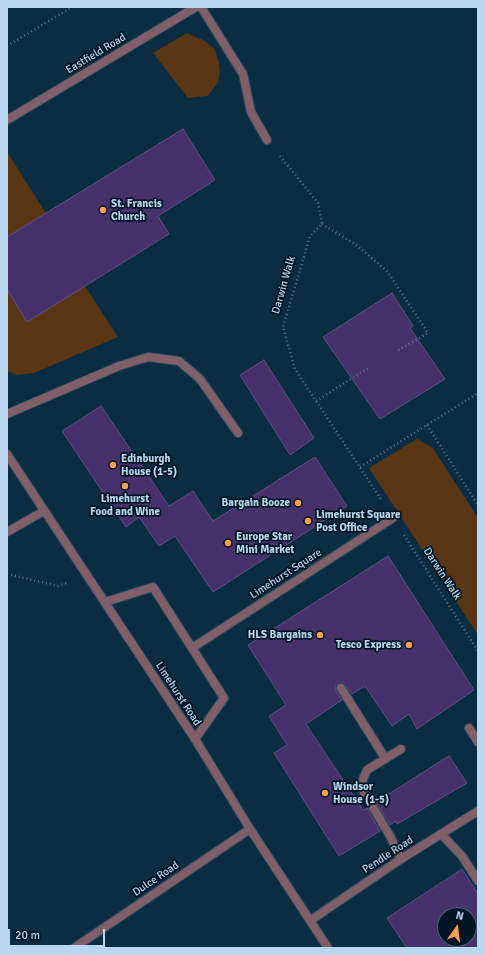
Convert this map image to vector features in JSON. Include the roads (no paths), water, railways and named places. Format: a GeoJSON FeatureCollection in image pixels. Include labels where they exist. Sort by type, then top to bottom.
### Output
{"type":"FeatureCollection","features":[{"type":"Feature","properties":{"kind":"street","name":"Eastfield Road"},"geometry":{"type":"LineString","coordinates":[[7,120],[196,7]]}},
{"type":"Feature","properties":{"kind":"street"},"geometry":{"type":"LineString","coordinates":[[201,7],[244,74],[251,112],[267,140]]}},
{"type":"Feature","properties":{"kind":"street"},"geometry":{"type":"LineString","coordinates":[[7,414],[119,366],[148,357],[179,361],[200,379],[238,433]]}},
{"type":"Feature","properties":{"kind":"street","name":"Limehurst Road"},"geometry":{"type":"LineString","coordinates":[[7,454],[195,739],[250,828],[328,948]]}},
{"type":"Feature","properties":{"kind":"street"},"geometry":{"type":"LineString","coordinates":[[7,532],[44,511]]}},
{"type":"Feature","properties":{"kind":"street","name":"Limehurst Square"},"geometry":{"type":"LineString","coordinates":[[192,648],[392,518]]}},
{"type":"Feature","properties":{"kind":"street"},"geometry":{"type":"LineString","coordinates":[[105,602],[153,587],[224,698],[195,739]]}},
{"type":"Feature","properties":{"kind":"street"},"geometry":{"type":"LineString","coordinates":[[341,688],[385,758]]}},
{"type":"Feature","properties":{"kind":"street"},"geometry":{"type":"LineString","coordinates":[[470,728],[478,742]]}},
{"type":"Feature","properties":{"kind":"street"},"geometry":{"type":"LineString","coordinates":[[401,749],[367,770],[363,779],[362,789],[390,836],[401,859]]}},
{"type":"Feature","properties":{"kind":"street","name":"Pendle Road"},"geometry":{"type":"LineString","coordinates":[[311,920],[401,859],[478,811]]}},
{"type":"Feature","properties":{"kind":"street","name":"Dulce Road"},"geometry":{"type":"LineString","coordinates":[[74,948],[250,828]]}},
{"type":"Feature","properties":{"kind":"street"},"geometry":{"type":"LineString","coordinates":[[441,834],[462,856],[478,881]]}},
{"type":"Feature","properties":{"kind":"place","name":"St. Francis Church"},"geometry":{"type":"Point","coordinates":[103,210]}},
{"type":"Feature","properties":{"kind":"place","name":"Edinburgh House (1-5)"},"geometry":{"type":"Point","coordinates":[113,465]}},
{"type":"Feature","properties":{"kind":"place","name":"Limehurst Food and Wine"},"geometry":{"type":"Point","coordinates":[125,486]}},
{"type":"Feature","properties":{"kind":"place","name":"Bargain Booze"},"geometry":{"type":"Point","coordinates":[298,503]}},
{"type":"Feature","properties":{"kind":"place","name":"Limehurst Square Post Office"},"geometry":{"type":"Point","coordinates":[308,521]}},
{"type":"Feature","properties":{"kind":"place","name":"Europe Star Mini Market"},"geometry":{"type":"Point","coordinates":[228,543]}},
{"type":"Feature","properties":{"kind":"place","name":"HLS Bargains"},"geometry":{"type":"Point","coordinates":[320,635]}},
{"type":"Feature","properties":{"kind":"place","name":"Tesco Express"},"geometry":{"type":"Point","coordinates":[409,645]}},
{"type":"Feature","properties":{"kind":"place","name":"Windsor House (1-5)"},"geometry":{"type":"Point","coordinates":[325,793]}}]}
